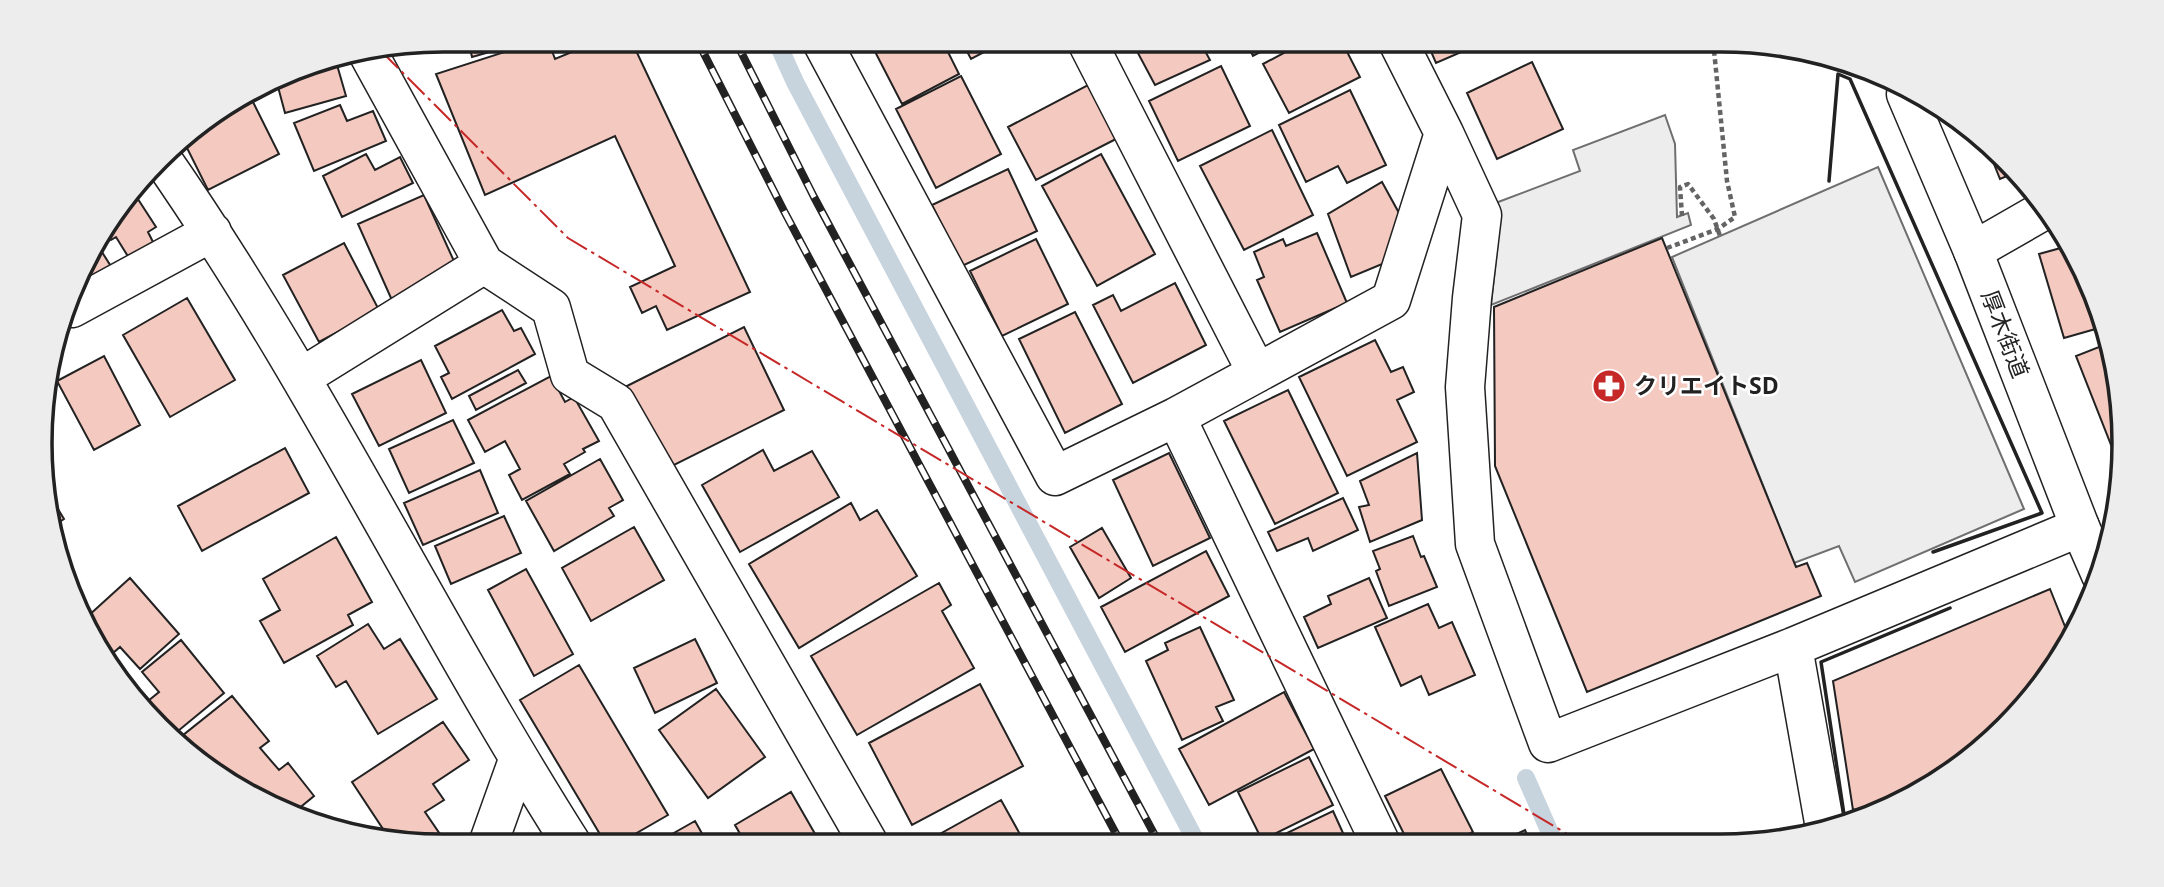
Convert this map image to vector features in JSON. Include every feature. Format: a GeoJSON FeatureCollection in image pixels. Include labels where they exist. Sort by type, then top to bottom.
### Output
{"type":"FeatureCollection","features":[{"type":"Feature","properties":{"kind":"street"},"geometry":{"type":"LineString","coordinates":[[827,52],[1055,476],[1175,417],[1391,300],[1444,133]]}},
{"type":"Feature","properties":{"kind":"street"},"geometry":{"type":"LineString","coordinates":[[1092,52],[1257,373]]}},
{"type":"Feature","properties":{"kind":"street"},"geometry":{"type":"LineString","coordinates":[[1403,52],[1482,215],[1465,387],[1475,544],[1548,743],[1793,647],[2081,527]]}},
{"type":"Feature","properties":{"kind":"street"},"geometry":{"type":"LineString","coordinates":[[371,59],[484,264],[551,308],[570,375],[616,403],[863,834]]}},
{"type":"Feature","properties":{"kind":"street","name":"厚木街道"},"geometry":{"type":"LineString","coordinates":[[1909,101],[1973,251],[2094,558]]}},
{"type":"Feature","properties":{"kind":"street"},"geometry":{"type":"LineString","coordinates":[[167,167],[212,232],[302,377],[518,760],[565,834]]}},
{"type":"Feature","properties":{"kind":"street"},"geometry":{"type":"LineString","coordinates":[[1973,251],[2037,214]]}},
{"type":"Feature","properties":{"kind":"street"},"geometry":{"type":"LineString","coordinates":[[78,305],[212,232]]}},
{"type":"Feature","properties":{"kind":"street"},"geometry":{"type":"LineString","coordinates":[[302,377],[484,264]]}},
{"type":"Feature","properties":{"kind":"street"},"geometry":{"type":"LineString","coordinates":[[1175,417],[1376,834]]}},
{"type":"Feature","properties":{"kind":"street"},"geometry":{"type":"LineString","coordinates":[[1793,647],[1824,821]]}},
{"type":"Feature","properties":{"kind":"street"},"geometry":{"type":"LineString","coordinates":[[492,834],[518,760]]}},
{"type":"Feature","properties":{"kind":"path"},"geometry":{"type":"LineString","coordinates":[[1667,248],[1718,229],[1735,217],[1727,181],[1714,52]]}},
{"type":"Feature","properties":{"kind":"path"},"geometry":{"type":"LineString","coordinates":[[1682,216],[1680,187],[1688,184],[1714,219],[1720,236]]}},
{"type":"Feature","properties":{"kind":"shaded area"},"geometry":{"type":"Polygon","coordinates":[[[1665,115],[1675,144],[1677,217],[1688,213],[1691,225],[1491,305],[1499,231],[1493,204],[1580,171],[1573,150],[1665,115]]]}},
{"type":"Feature","properties":{"kind":"shaded area"},"geometry":{"type":"Polygon","coordinates":[[[1878,167],[2024,509],[1855,582],[1839,546],[1794,563],[1672,257],[1878,167]]]}},
{"type":"Feature","properties":{"kind":"building"},"geometry":{"type":"Polygon","coordinates":[[[471,52],[490,52],[472,57],[471,52]]]}},
{"type":"Feature","properties":{"kind":"building"},"geometry":{"type":"Polygon","coordinates":[[[505,52],[552,52],[555,59],[572,52],[637,52],[750,292],[667,330],[656,306],[642,313],[630,287],[675,266],[615,136],[485,195],[436,74],[505,52]]]}},
{"type":"Feature","properties":{"kind":"building"},"geometry":{"type":"Polygon","coordinates":[[[875,52],[948,52],[959,74],[902,104],[875,52]]]}},
{"type":"Feature","properties":{"kind":"building"},"geometry":{"type":"Polygon","coordinates":[[[967,52],[984,52],[971,59],[967,52]]]}},
{"type":"Feature","properties":{"kind":"building"},"geometry":{"type":"Polygon","coordinates":[[[1137,52],[1206,52],[1210,60],[1155,85],[1137,52]]]}},
{"type":"Feature","properties":{"kind":"building"},"geometry":{"type":"Polygon","coordinates":[[[1286,52],[1347,52],[1360,77],[1289,113],[1263,64],[1286,52]]]}},
{"type":"Feature","properties":{"kind":"building"},"geometry":{"type":"Polygon","coordinates":[[[1431,52],[1461,52],[1436,63],[1431,52]]]}},
{"type":"Feature","properties":{"kind":"building"},"geometry":{"type":"Polygon","coordinates":[[[1532,62],[1563,129],[1497,159],[1467,93],[1532,62]]]}},
{"type":"Feature","properties":{"kind":"building"},"geometry":{"type":"Polygon","coordinates":[[[1221,66],[1250,126],[1178,161],[1149,101],[1221,66]]]}},
{"type":"Feature","properties":{"kind":"building"},"geometry":{"type":"Polygon","coordinates":[[[338,67],[346,96],[285,113],[279,89],[338,67]]]}},
{"type":"Feature","properties":{"kind":"building"},"geometry":{"type":"Polygon","coordinates":[[[961,76],[1001,154],[936,188],[896,109],[961,76]]]}},
{"type":"Feature","properties":{"kind":"building"},"geometry":{"type":"Polygon","coordinates":[[[1088,85],[1116,139],[1036,180],[1008,127],[1088,85]]]}},
{"type":"Feature","properties":{"kind":"building"},"geometry":{"type":"Polygon","coordinates":[[[1350,90],[1386,165],[1347,183],[1338,166],[1306,182],[1279,125],[1350,90]]]}},
{"type":"Feature","properties":{"kind":"building"},"geometry":{"type":"Polygon","coordinates":[[[253,102],[279,154],[208,190],[187,149],[226,118],[253,102]]]}},
{"type":"Feature","properties":{"kind":"building"},"geometry":{"type":"Polygon","coordinates":[[[340,105],[347,121],[373,111],[386,141],[314,171],[294,123],[340,105]]]}},
{"type":"Feature","properties":{"kind":"building"},"geometry":{"type":"Polygon","coordinates":[[[1272,130],[1313,215],[1244,250],[1200,166],[1272,130]]]}},
{"type":"Feature","properties":{"kind":"building"},"geometry":{"type":"Polygon","coordinates":[[[366,154],[375,170],[400,157],[413,183],[342,217],[323,176],[366,154]]]}},
{"type":"Feature","properties":{"kind":"building"},"geometry":{"type":"Polygon","coordinates":[[[1101,154],[1155,254],[1097,286],[1042,186],[1101,154]]]}},
{"type":"Feature","properties":{"kind":"building"},"geometry":{"type":"Polygon","coordinates":[[[1994,164],[2006,177],[2000,179],[1994,164]]]}},
{"type":"Feature","properties":{"kind":"building"},"geometry":{"type":"Polygon","coordinates":[[[1008,169],[1037,231],[962,266],[932,205],[1008,169]]]}},
{"type":"Feature","properties":{"kind":"building"},"geometry":{"type":"Polygon","coordinates":[[[1382,182],[1399,213],[1387,262],[1351,277],[1328,214],[1382,182]]]}},
{"type":"Feature","properties":{"kind":"building"},"geometry":{"type":"Polygon","coordinates":[[[424,195],[458,270],[395,307],[358,224],[424,195]]]}},
{"type":"Feature","properties":{"kind":"building"},"geometry":{"type":"Polygon","coordinates":[[[138,199],[156,227],[148,232],[153,242],[129,258],[116,237],[111,240],[138,199]]]}},
{"type":"Feature","properties":{"kind":"building"},"geometry":{"type":"Polygon","coordinates":[[[1317,233],[1347,303],[1280,332],[1257,280],[1264,277],[1254,252],[1283,239],[1286,246],[1317,233]]]}},
{"type":"Feature","properties":{"kind":"building","name":"クリエイトSD"},"geometry":{"type":"Polygon","coordinates":[[[1662,238],[1796,567],[1807,563],[1821,596],[1587,692],[1495,466],[1494,307],[1662,238]]]}},
{"type":"Feature","properties":{"kind":"building"},"geometry":{"type":"Polygon","coordinates":[[[1036,239],[1068,304],[1002,336],[970,271],[1036,239]]]}},
{"type":"Feature","properties":{"kind":"building"},"geometry":{"type":"Polygon","coordinates":[[[344,243],[379,310],[319,342],[283,275],[344,243]]]}},
{"type":"Feature","properties":{"kind":"building"},"geometry":{"type":"Polygon","coordinates":[[[2059,248],[2082,294],[2094,329],[2064,338],[2039,254],[2059,248]]]}},
{"type":"Feature","properties":{"kind":"building"},"geometry":{"type":"Polygon","coordinates":[[[102,253],[112,268],[88,282],[102,253]]]}},
{"type":"Feature","properties":{"kind":"building"},"geometry":{"type":"Polygon","coordinates":[[[1175,283],[1206,345],[1133,383],[1093,305],[1113,295],[1121,311],[1175,283]]]}},
{"type":"Feature","properties":{"kind":"building"},"geometry":{"type":"Polygon","coordinates":[[[187,298],[235,380],[170,417],[123,335],[187,298]]]}},
{"type":"Feature","properties":{"kind":"building"},"geometry":{"type":"Polygon","coordinates":[[[502,310],[514,331],[521,328],[535,354],[452,399],[441,377],[449,373],[435,346],[502,310]]]}},
{"type":"Feature","properties":{"kind":"building"},"geometry":{"type":"Polygon","coordinates":[[[1075,312],[1122,404],[1065,433],[1019,339],[1075,312]]]}},
{"type":"Feature","properties":{"kind":"building"},"geometry":{"type":"Polygon","coordinates":[[[744,327],[784,410],[664,470],[623,388],[744,327]]]}},
{"type":"Feature","properties":{"kind":"building"},"geometry":{"type":"Polygon","coordinates":[[[1375,340],[1391,372],[1403,367],[1414,392],[1397,400],[1417,442],[1347,476],[1299,377],[1375,340]]]}},
{"type":"Feature","properties":{"kind":"building"},"geometry":{"type":"Polygon","coordinates":[[[2099,347],[2108,392],[2112,447],[2076,356],[2099,347]]]}},
{"type":"Feature","properties":{"kind":"building"},"geometry":{"type":"Polygon","coordinates":[[[104,356],[140,425],[94,450],[58,381],[104,356]]]}},
{"type":"Feature","properties":{"kind":"building"},"geometry":{"type":"Polygon","coordinates":[[[421,360],[446,413],[379,446],[352,394],[421,360]]]}},
{"type":"Feature","properties":{"kind":"building"},"geometry":{"type":"Polygon","coordinates":[[[518,370],[526,383],[476,410],[469,396],[518,370]]]}},
{"type":"Feature","properties":{"kind":"building"},"geometry":{"type":"Polygon","coordinates":[[[551,376],[565,402],[574,397],[599,441],[583,449],[585,452],[564,464],[570,474],[522,500],[509,475],[520,469],[505,441],[485,452],[468,420],[551,376]]]}},
{"type":"Feature","properties":{"kind":"building"},"geometry":{"type":"Polygon","coordinates":[[[1288,390],[1338,493],[1275,524],[1224,421],[1288,390]]]}},
{"type":"Feature","properties":{"kind":"building"},"geometry":{"type":"Polygon","coordinates":[[[453,420],[474,463],[409,493],[389,449],[453,420]]]}},
{"type":"Feature","properties":{"kind":"building"},"geometry":{"type":"Polygon","coordinates":[[[285,448],[309,493],[202,551],[178,506],[285,448]]]}},
{"type":"Feature","properties":{"kind":"building"},"geometry":{"type":"Polygon","coordinates":[[[763,450],[774,471],[812,451],[839,497],[740,552],[702,485],[763,450]]]}},
{"type":"Feature","properties":{"kind":"building"},"geometry":{"type":"Polygon","coordinates":[[[1169,453],[1210,538],[1153,566],[1113,480],[1169,453]]]}},
{"type":"Feature","properties":{"kind":"building"},"geometry":{"type":"Polygon","coordinates":[[[1417,453],[1422,520],[1370,542],[1359,507],[1369,505],[1360,481],[1417,453]]]}},
{"type":"Feature","properties":{"kind":"building"},"geometry":{"type":"Polygon","coordinates":[[[600,459],[623,500],[609,508],[614,516],[554,551],[526,501],[600,459]]]}},
{"type":"Feature","properties":{"kind":"building"},"geometry":{"type":"Polygon","coordinates":[[[480,470],[498,513],[423,545],[404,503],[480,470]]]}},
{"type":"Feature","properties":{"kind":"building"},"geometry":{"type":"Polygon","coordinates":[[[1343,498],[1358,530],[1313,551],[1308,538],[1277,551],[1268,532],[1343,498]]]}},
{"type":"Feature","properties":{"kind":"building"},"geometry":{"type":"Polygon","coordinates":[[[851,503],[860,520],[877,510],[917,576],[799,648],[749,564],[851,503]]]}},
{"type":"Feature","properties":{"kind":"building"},"geometry":{"type":"Polygon","coordinates":[[[504,516],[521,553],[451,584],[435,546],[504,516]]]}},
{"type":"Feature","properties":{"kind":"building"},"geometry":{"type":"Polygon","coordinates":[[[634,527],[664,580],[591,621],[562,568],[634,527]]]}},
{"type":"Feature","properties":{"kind":"building"},"geometry":{"type":"Polygon","coordinates":[[[1102,528],[1131,578],[1099,598],[1070,547],[1102,528]]]}},
{"type":"Feature","properties":{"kind":"building"},"geometry":{"type":"Polygon","coordinates":[[[1413,536],[1437,587],[1389,606],[1376,571],[1380,569],[1373,551],[1413,536]]]}},
{"type":"Feature","properties":{"kind":"building"},"geometry":{"type":"Polygon","coordinates":[[[336,537],[372,602],[348,615],[353,625],[284,663],[260,621],[280,610],[263,579],[336,537]]]}},
{"type":"Feature","properties":{"kind":"building"},"geometry":{"type":"Polygon","coordinates":[[[1206,551],[1229,596],[1125,652],[1101,607],[1206,551]]]}},
{"type":"Feature","properties":{"kind":"building"},"geometry":{"type":"Polygon","coordinates":[[[526,569],[573,654],[534,676],[488,590],[526,569]]]}},
{"type":"Feature","properties":{"kind":"building"},"geometry":{"type":"Polygon","coordinates":[[[130,578],[179,634],[140,669],[120,647],[113,653],[92,613],[130,578]]]}},
{"type":"Feature","properties":{"kind":"building"},"geometry":{"type":"Polygon","coordinates":[[[1369,578],[1387,618],[1318,648],[1304,617],[1331,604],[1328,596],[1369,578]]]}},
{"type":"Feature","properties":{"kind":"building"},"geometry":{"type":"Polygon","coordinates":[[[939,583],[951,605],[942,611],[974,668],[857,735],[811,656],[939,583]]]}},
{"type":"Feature","properties":{"kind":"building"},"geometry":{"type":"Polygon","coordinates":[[[2050,589],[2065,627],[2031,682],[1997,720],[1959,754],[1916,782],[1870,805],[1853,810],[1833,681],[2050,589]]]}},
{"type":"Feature","properties":{"kind":"building"},"geometry":{"type":"Polygon","coordinates":[[[1428,604],[1439,628],[1452,622],[1475,675],[1429,695],[1421,676],[1401,686],[1375,627],[1428,604]]]}},
{"type":"Feature","properties":{"kind":"building"},"geometry":{"type":"Polygon","coordinates":[[[368,624],[384,649],[400,639],[437,699],[378,734],[346,681],[336,687],[317,656],[368,624]]]}},
{"type":"Feature","properties":{"kind":"building"},"geometry":{"type":"Polygon","coordinates":[[[1200,627],[1234,700],[1216,707],[1223,721],[1182,740],[1146,661],[1168,650],[1165,643],[1200,627]]]}},
{"type":"Feature","properties":{"kind":"building"},"geometry":{"type":"Polygon","coordinates":[[[695,639],[717,683],[655,713],[634,668],[695,639]]]}},
{"type":"Feature","properties":{"kind":"building"},"geometry":{"type":"Polygon","coordinates":[[[181,640],[224,693],[179,730],[149,700],[159,692],[142,672],[181,640]]]}},
{"type":"Feature","properties":{"kind":"building"},"geometry":{"type":"Polygon","coordinates":[[[579,665],[668,815],[635,834],[600,834],[520,700],[579,665]]]}},
{"type":"Feature","properties":{"kind":"building"},"geometry":{"type":"Polygon","coordinates":[[[980,684],[1023,766],[912,825],[869,743],[980,684]]]}},
{"type":"Feature","properties":{"kind":"building"},"geometry":{"type":"Polygon","coordinates":[[[716,689],[765,757],[708,798],[659,730],[716,689]]]}},
{"type":"Feature","properties":{"kind":"building"},"geometry":{"type":"Polygon","coordinates":[[[1284,692],[1314,749],[1209,805],[1179,749],[1284,692]]]}},
{"type":"Feature","properties":{"kind":"building"},"geometry":{"type":"Polygon","coordinates":[[[232,696],[269,741],[260,748],[279,770],[288,763],[314,796],[300,807],[294,805],[226,769],[184,735],[232,696]]]}},
{"type":"Feature","properties":{"kind":"building"},"geometry":{"type":"Polygon","coordinates":[[[443,722],[469,760],[433,784],[444,800],[425,812],[440,834],[383,830],[352,782],[443,722]]]}},
{"type":"Feature","properties":{"kind":"building"},"geometry":{"type":"Polygon","coordinates":[[[1309,757],[1333,805],[1274,834],[1259,834],[1238,792],[1309,757]]]}},
{"type":"Feature","properties":{"kind":"building"},"geometry":{"type":"Polygon","coordinates":[[[1441,769],[1473,832],[1404,834],[1385,796],[1441,769]]]}},
{"type":"Feature","properties":{"kind":"building"},"geometry":{"type":"Polygon","coordinates":[[[791,792],[815,834],[740,834],[735,825],[791,792]]]}},
{"type":"Feature","properties":{"kind":"building"},"geometry":{"type":"Polygon","coordinates":[[[1001,800],[1020,834],[940,834],[1001,800]]]}},
{"type":"Feature","properties":{"kind":"building"},"geometry":{"type":"Polygon","coordinates":[[[1333,811],[1343,834],[1285,834],[1333,811]]]}},
{"type":"Feature","properties":{"kind":"building"},"geometry":{"type":"Polygon","coordinates":[[[695,821],[702,834],[672,834],[695,821]]]}},
{"type":"Feature","properties":{"kind":"waterway"},"geometry":{"type":"LineString","coordinates":[[781,52],[1192,834]]}},
{"type":"Feature","properties":{"kind":"waterway"},"geometry":{"type":"LineString","coordinates":[[1526,778],[1551,834]]}},
{"type":"Feature","properties":{"kind":"railway"},"geometry":{"type":"LineString","coordinates":[[703,52],[784,211],[1116,834]]}},
{"type":"Feature","properties":{"kind":"railway"},"geometry":{"type":"LineString","coordinates":[[741,52],[814,197],[1154,834]]}},
{"type":"Feature","properties":{"kind":"wall"},"geometry":{"type":"LineString","coordinates":[[1829,181],[1838,74],[1850,79],[2042,513],[1933,552]]}},
{"type":"Feature","properties":{"kind":"wall"},"geometry":{"type":"LineString","coordinates":[[1844,815],[1821,662],[1950,608]]}},
{"type":"Feature","properties":{"kind":"power"},"geometry":{"type":"LineString","coordinates":[[387,57],[568,238],[1567,834]]}},
{"type":"Feature","properties":{"kind":"place","name":"クリエイトSD"},"geometry":{"type":"Point","coordinates":[1609,386]}}]}
